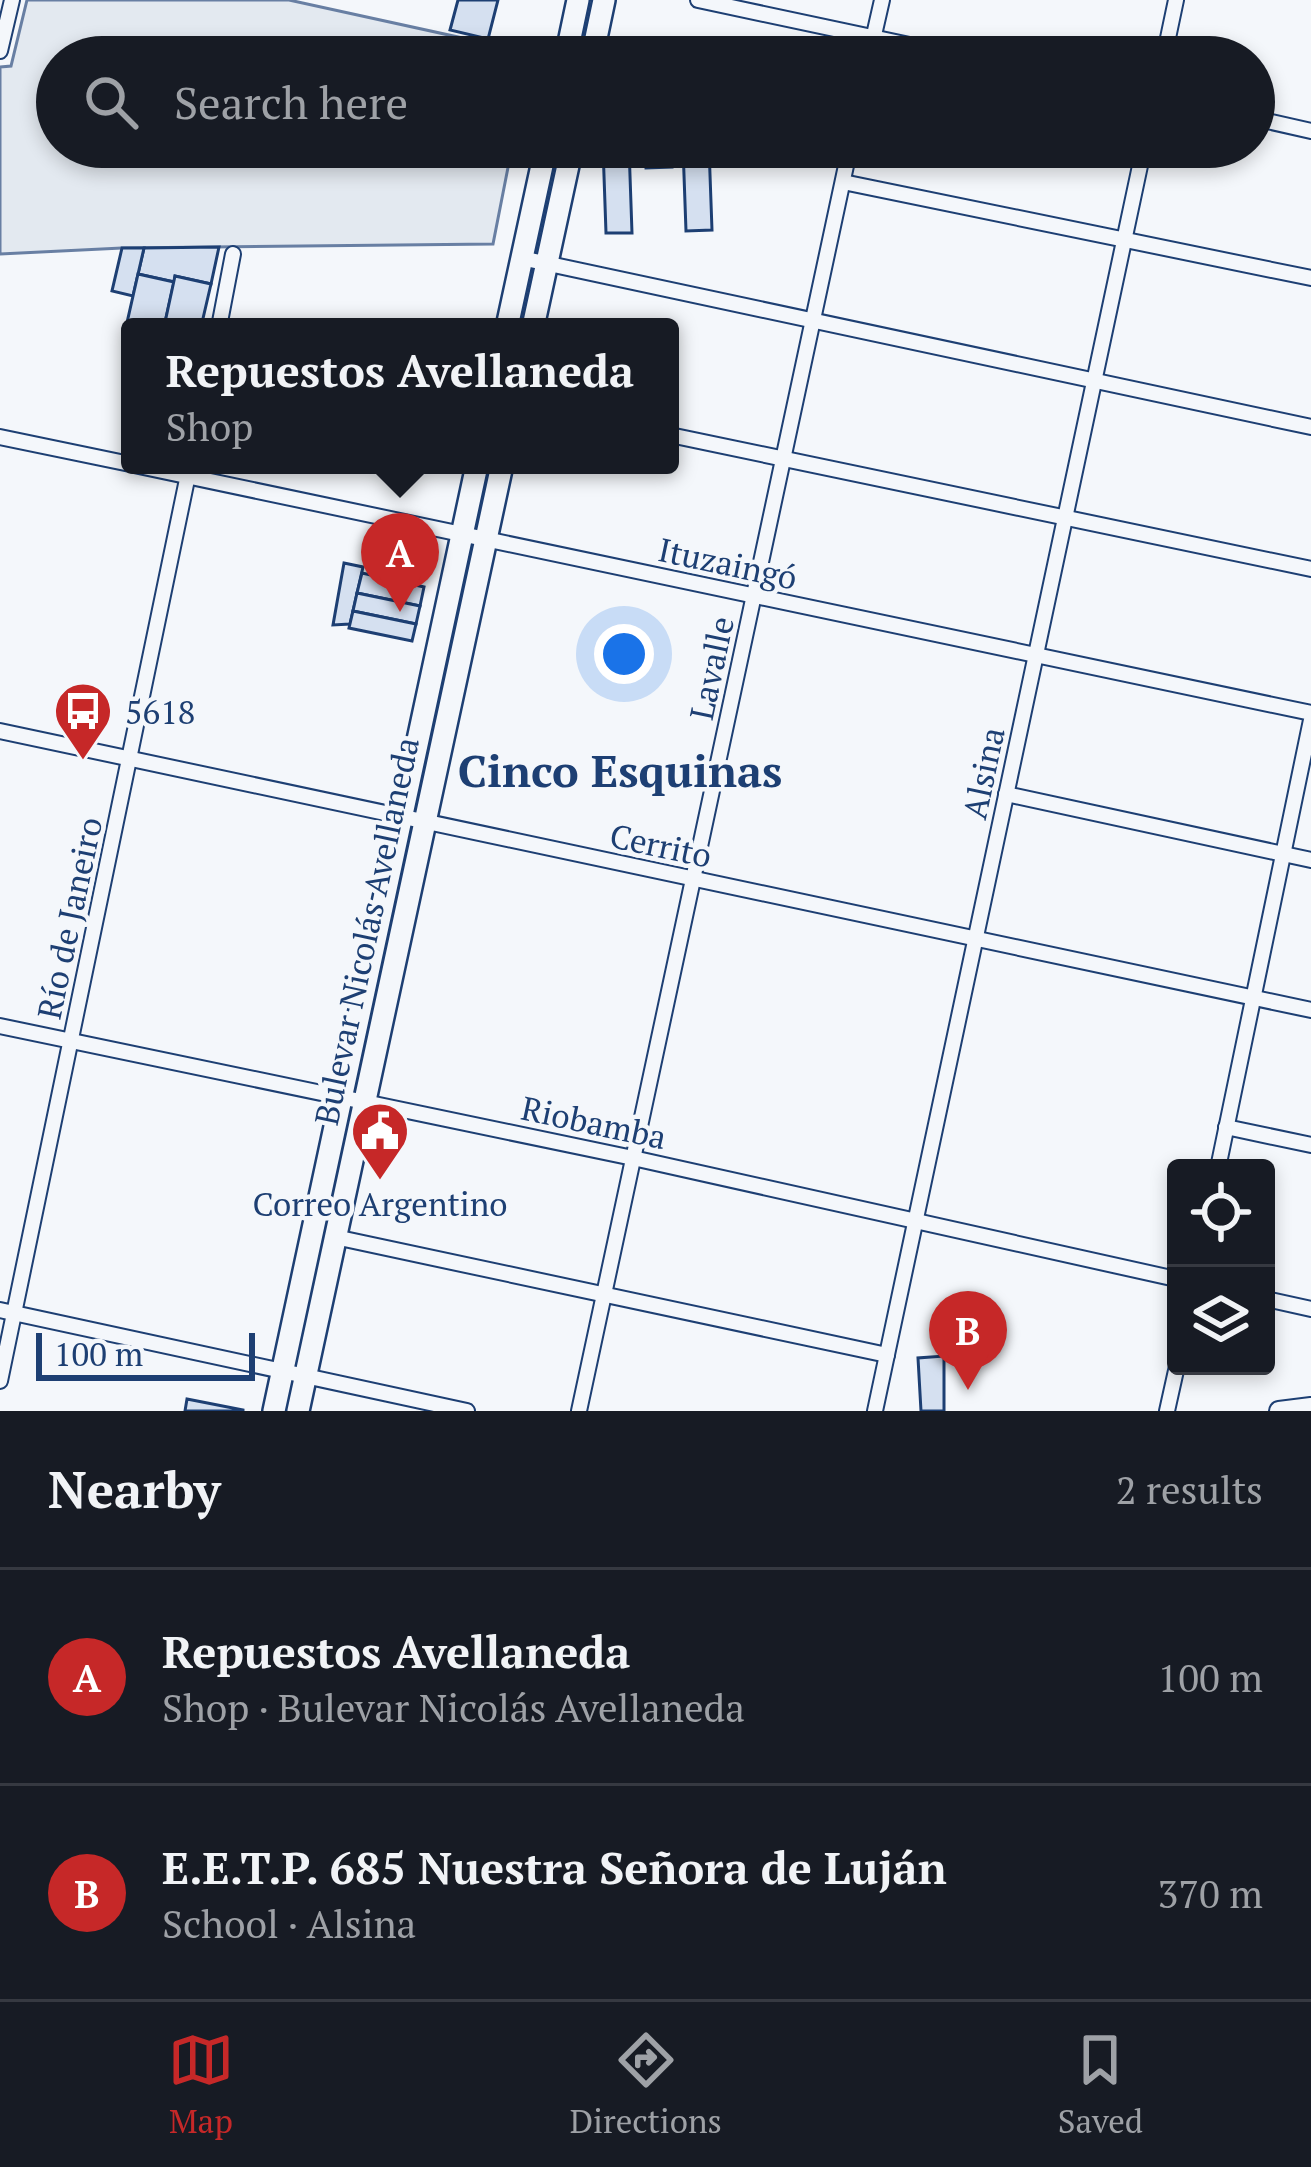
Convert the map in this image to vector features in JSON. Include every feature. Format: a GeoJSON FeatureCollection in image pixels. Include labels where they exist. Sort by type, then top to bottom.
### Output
{"type":"FeatureCollection","features":[{"type":"Feature","properties":{"kind":"main road"},"geometry":{"type":"LineString","coordinates":[[570,36],[578,0]]}},
{"type":"Feature","properties":{"kind":"main road"},"geometry":{"type":"LineString","coordinates":[[596,36],[604,0]]}},
{"type":"Feature","properties":{"kind":"main road"},"geometry":{"type":"LineString","coordinates":[[509,318],[541,168]]}},
{"type":"Feature","properties":{"kind":"main road"},"geometry":{"type":"LineString","coordinates":[[534,318],[567,168]]}},
{"type":"Feature","properties":{"kind":"main road","name":"Bulevar Nicolás Avellaneda"},"geometry":{"type":"LineString","coordinates":[[298,1411],[363,1102],[475,474]]}},
{"type":"Feature","properties":{"kind":"main road","name":"Bulevar Nicolás Avellaneda"},"geometry":{"type":"LineString","coordinates":[[274,1411],[340,1096],[500,474]]}},
{"type":"Feature","properties":{"kind":"main road"},"geometry":{"type":"LineString","coordinates":[[1279,1411],[1311,1407]]}},
{"type":"Feature","properties":{"kind":"street"},"geometry":{"type":"LineString","coordinates":[[0,51],[11,0]]}},
{"type":"Feature","properties":{"kind":"street"},"geometry":{"type":"LineString","coordinates":[[698,0],[865,36]]}},
{"type":"Feature","properties":{"kind":"street"},"geometry":{"type":"LineString","coordinates":[[874,36],[882,0]]}},
{"type":"Feature","properties":{"kind":"street"},"geometry":{"type":"LineString","coordinates":[[1168,36],[1176,0]]}},
{"type":"Feature","properties":{"kind":"street"},"geometry":{"type":"LineString","coordinates":[[1275,122],[1311,130]]}},
{"type":"Feature","properties":{"kind":"street","name":"Lavalle"},"geometry":{"type":"LineString","coordinates":[[579,1411],[846,168]]}},
{"type":"Feature","properties":{"kind":"street","name":"Alsina"},"geometry":{"type":"LineString","coordinates":[[874,1411],[1140,168]]}},
{"type":"Feature","properties":{"kind":"street"},"geometry":{"type":"LineString","coordinates":[[843,182],[1311,278]]}},
{"type":"Feature","properties":{"kind":"street"},"geometry":{"type":"LineString","coordinates":[[221,318],[233,254]]}},
{"type":"Feature","properties":{"kind":"street"},"geometry":{"type":"LineString","coordinates":[[521,258],[1311,427]]}},
{"type":"Feature","properties":{"kind":"street","name":"Ituzaingó"},"geometry":{"type":"LineString","coordinates":[[0,437],[121,463]]}},
{"type":"Feature","properties":{"kind":"street"},"geometry":{"type":"LineString","coordinates":[[679,437],[1311,569]]}},
{"type":"Feature","properties":{"kind":"street","name":"Río de Janeiro"},"geometry":{"type":"LineString","coordinates":[[0,1381],[7,1312],[70,1042],[188,474]]}},
{"type":"Feature","properties":{"kind":"street","name":"Ituzaingó"},"geometry":{"type":"LineString","coordinates":[[202,474],[1311,717]]}},
{"type":"Feature","properties":{"kind":"street"},"geometry":{"type":"LineString","coordinates":[[1220,1159],[1311,717]]}},
{"type":"Feature","properties":{"kind":"street","name":"Cerrito"},"geometry":{"type":"LineString","coordinates":[[0,731],[1311,1010]]}},
{"type":"Feature","properties":{"kind":"street"},"geometry":{"type":"LineString","coordinates":[[1006,794],[1311,860]]}},
{"type":"Feature","properties":{"kind":"street","name":"Riobamba"},"geometry":{"type":"LineString","coordinates":[[0,1026],[633,1158],[1167,1277]]}},
{"type":"Feature","properties":{"kind":"street"},"geometry":{"type":"LineString","coordinates":[[1226,1126],[1311,1145]]}},
{"type":"Feature","properties":{"kind":"street"},"geometry":{"type":"LineString","coordinates":[[335,1237],[886,1355]]}},
{"type":"Feature","properties":{"kind":"street"},"geometry":{"type":"LineString","coordinates":[[1275,1301],[1311,1309]]}},
{"type":"Feature","properties":{"kind":"street"},"geometry":{"type":"LineString","coordinates":[[7,1312],[467,1411]]}},
{"type":"Feature","properties":{"kind":"street"},"geometry":{"type":"LineString","coordinates":[[1167,1411],[1175,1375]]}},
{"type":"Feature","properties":{"kind":"shaded area"},"geometry":{"type":"Polygon","coordinates":[[[27,0],[289,0],[453,36],[36,36],[36,168],[508,168],[493,244],[0,254],[0,67],[11,66],[27,0]]]}},
{"type":"Feature","properties":{"kind":"building"},"geometry":{"type":"Polygon","coordinates":[[[458,0],[498,0],[489,36],[450,30],[458,0]]]}},
{"type":"Feature","properties":{"kind":"building"},"geometry":{"type":"Polygon","coordinates":[[[604,168],[630,168],[632,233],[606,233],[604,168]]]}},
{"type":"Feature","properties":{"kind":"building"},"geometry":{"type":"Polygon","coordinates":[[[684,168],[710,168],[712,230],[686,231],[684,168]]]}},
{"type":"Feature","properties":{"kind":"building"},"geometry":{"type":"Polygon","coordinates":[[[219,247],[211,284],[138,274],[144,248],[219,247]]]}},
{"type":"Feature","properties":{"kind":"building"},"geometry":{"type":"Polygon","coordinates":[[[122,248],[144,248],[133,296],[112,291],[122,248]]]}},
{"type":"Feature","properties":{"kind":"building"},"geometry":{"type":"Polygon","coordinates":[[[138,274],[174,282],[166,318],[128,318],[138,274]]]}},
{"type":"Feature","properties":{"kind":"building"},"geometry":{"type":"Polygon","coordinates":[[[175,276],[211,284],[203,318],[166,318],[175,276]]]}},
{"type":"Feature","properties":{"kind":"building"},"geometry":{"type":"Polygon","coordinates":[[[344,563],[363,567],[350,624],[333,625],[344,563]]]}},
{"type":"Feature","properties":{"kind":"building"},"geometry":{"type":"Polygon","coordinates":[[[362,573],[424,587],[420,606],[357,593],[362,573]]]}},
{"type":"Feature","properties":{"kind":"building"},"geometry":{"type":"Polygon","coordinates":[[[357,593],[420,606],[416,624],[353,611],[357,593]]]}},
{"type":"Feature","properties":{"kind":"building"},"geometry":{"type":"Polygon","coordinates":[[[353,611],[416,624],[412,641],[349,628],[353,611]]]}},
{"type":"Feature","properties":{"kind":"building"},"geometry":{"type":"Polygon","coordinates":[[[944,1356],[944,1411],[921,1411],[918,1358],[944,1356]]]}},
{"type":"Feature","properties":{"kind":"building"},"geometry":{"type":"Polygon","coordinates":[[[187,1399],[243,1410],[243,1411],[185,1411],[187,1399]]]}},
{"type":"Feature","properties":{"kind":"place","name":"Repuestos Avellaneda"},"geometry":{"type":"Point","coordinates":[400,612]}},
{"type":"Feature","properties":{"kind":"place","name":"5618"},"geometry":{"type":"Point","coordinates":[83,762]}},
{"type":"Feature","properties":{"kind":"place","name":"Correo Argentino"},"geometry":{"type":"Point","coordinates":[380,1182]}},
{"type":"Feature","properties":{"kind":"place","name":"E.E.T.P. 685 Nuestra Señora de Luján"},"geometry":{"type":"Point","coordinates":[968,1390]}},
{"type":"Feature","properties":{"kind":"district","name":"Cinco Esquinas"},"geometry":{"type":"Point","coordinates":[620,770]}}]}
